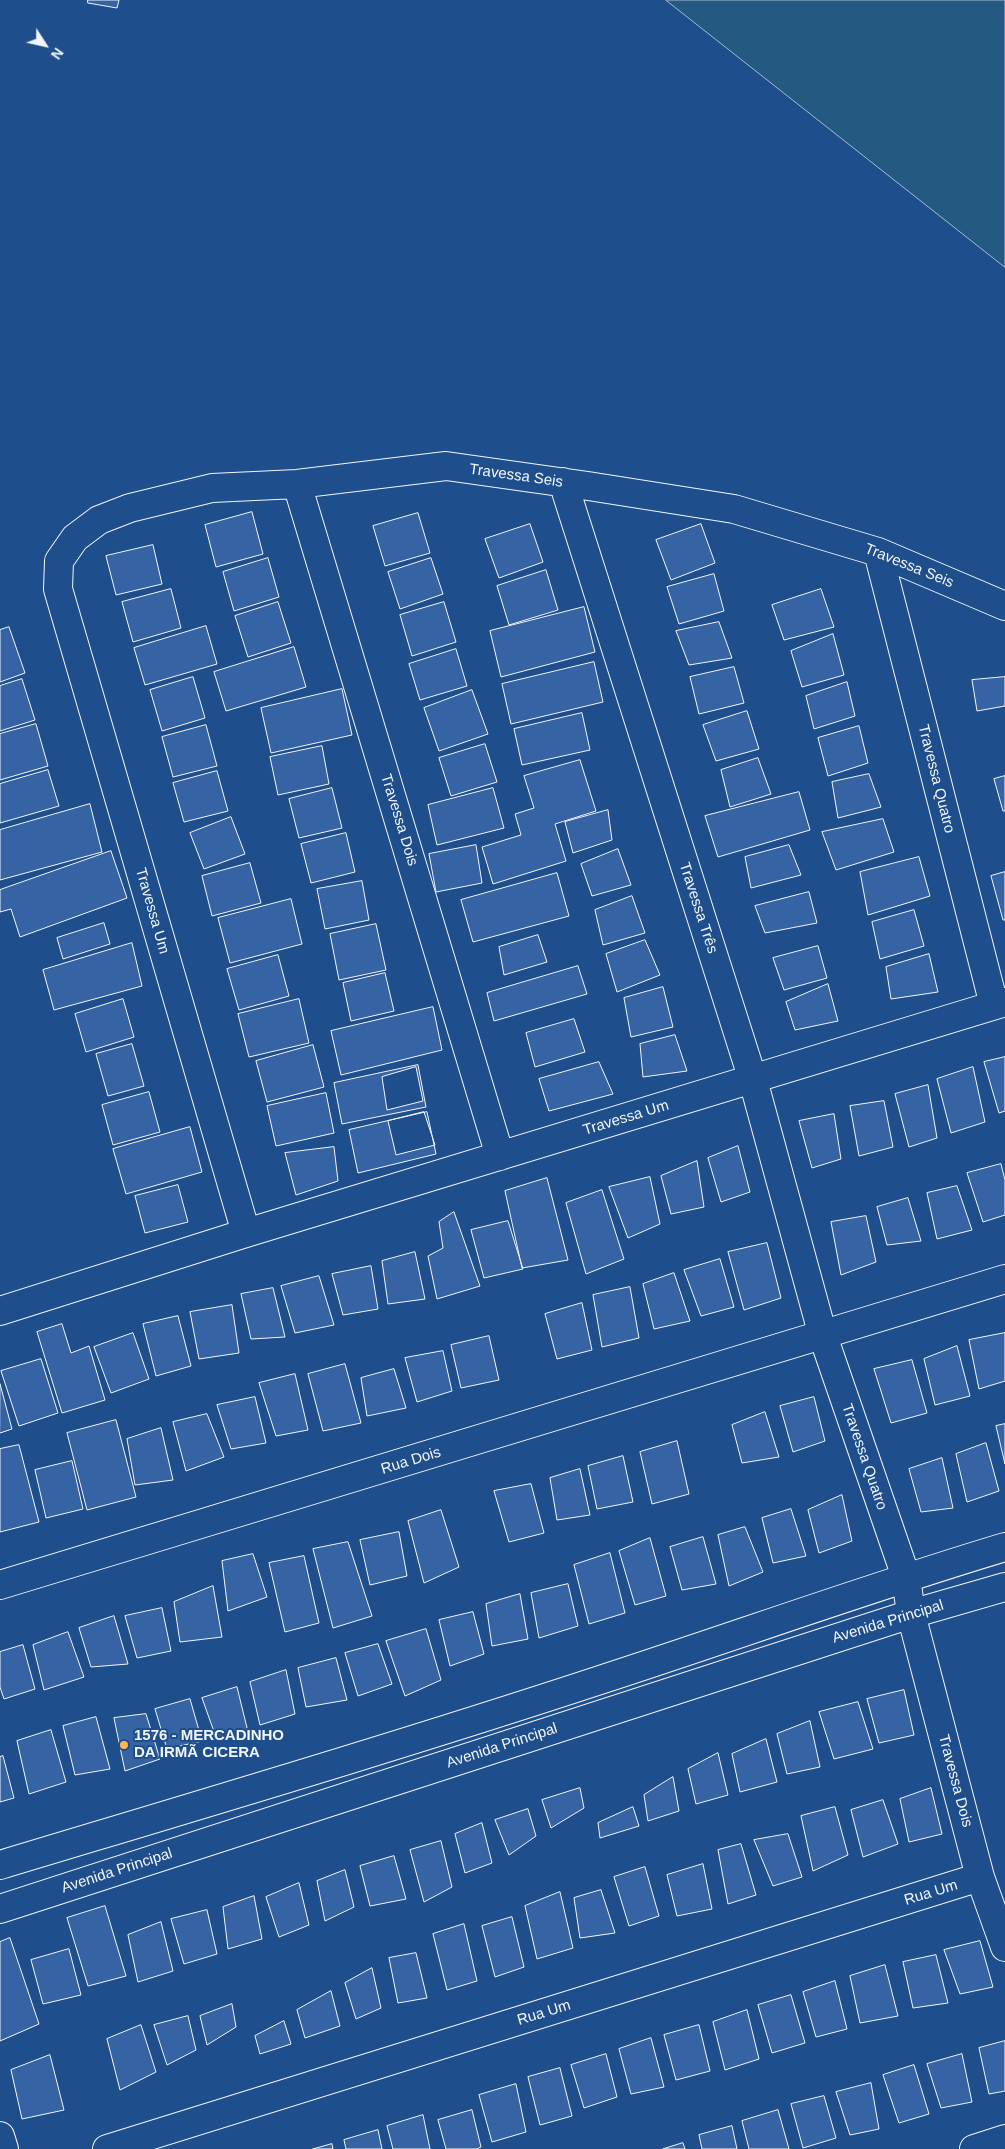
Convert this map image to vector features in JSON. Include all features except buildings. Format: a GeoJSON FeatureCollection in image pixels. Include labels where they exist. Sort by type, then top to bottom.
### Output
{"type":"FeatureCollection","features":[{"type":"Feature","properties":{"kind":"street","name":"Travessa Seis"},"geometry":{"type":"LineString","coordinates":[[58,589],[59,562],[75,538],[99,520],[130,508],[212,488],[297,484],[446,466],[734,509],[878,552],[1005,606]]}},
{"type":"Feature","properties":{"kind":"street","name":"Travessa Três"},"geometry":{"type":"LineString","coordinates":[[563,482],[753,1080],[823,1336]]}},
{"type":"Feature","properties":{"kind":"street","name":"Travessa Dois"},"geometry":{"type":"LineString","coordinates":[[297,484],[500,1156]]}},
{"type":"Feature","properties":{"kind":"street","name":"Travessa Quatro"},"geometry":{"type":"LineString","coordinates":[[878,552],[1000,1004]]}},
{"type":"Feature","properties":{"kind":"street","name":"Travessa Um"},"geometry":{"type":"LineString","coordinates":[[58,589],[246,1233]]}},
{"type":"Feature","properties":{"kind":"street","name":"Travessa Um"},"geometry":{"type":"LineString","coordinates":[[0,1311],[246,1233],[1000,1004]]}},
{"type":"Feature","properties":{"kind":"street","name":"Rua Dois"},"geometry":{"type":"LineString","coordinates":[[0,1585],[1005,1280]]}},
{"type":"Feature","properties":{"kind":"street","name":"Travessa Quatro"},"geometry":{"type":"LineString","coordinates":[[823,1336],[906,1577],[911,1614]]}},
{"type":"Feature","properties":{"kind":"street"},"geometry":{"type":"LineString","coordinates":[[0,1865],[443,1731],[906,1577],[1005,1547]]}},
{"type":"Feature","properties":{"kind":"street","name":"Avenida Principal"},"geometry":{"type":"LineString","coordinates":[[0,1909],[911,1614],[1005,1587]]}},
{"type":"Feature","properties":{"kind":"street","name":"Travessa Dois"},"geometry":{"type":"LineString","coordinates":[[911,1614],[980,1877],[1005,1947]]}},
{"type":"Feature","properties":{"kind":"street","name":"Rua Um"},"geometry":{"type":"LineString","coordinates":[[108,2149],[980,1877]]}},
{"type":"Feature","properties":{"kind":"street"},"geometry":{"type":"LineString","coordinates":[[0,2136],[4,2149]]}},
{"type":"Feature","properties":{"kind":"street"},"geometry":{"type":"LineString","coordinates":[[974,2149],[1005,2139]]}},
{"type":"Feature","properties":{"kind":"shaded area"},"geometry":{"type":"Polygon","coordinates":[[[666,0],[1005,0],[1005,267],[666,0]]]}},
{"type":"Feature","properties":{"kind":"place","name":"1576 - MERCADINHO DA IRMÃ CICERA"},"geometry":{"type":"Point","coordinates":[124,1745]}}]}
